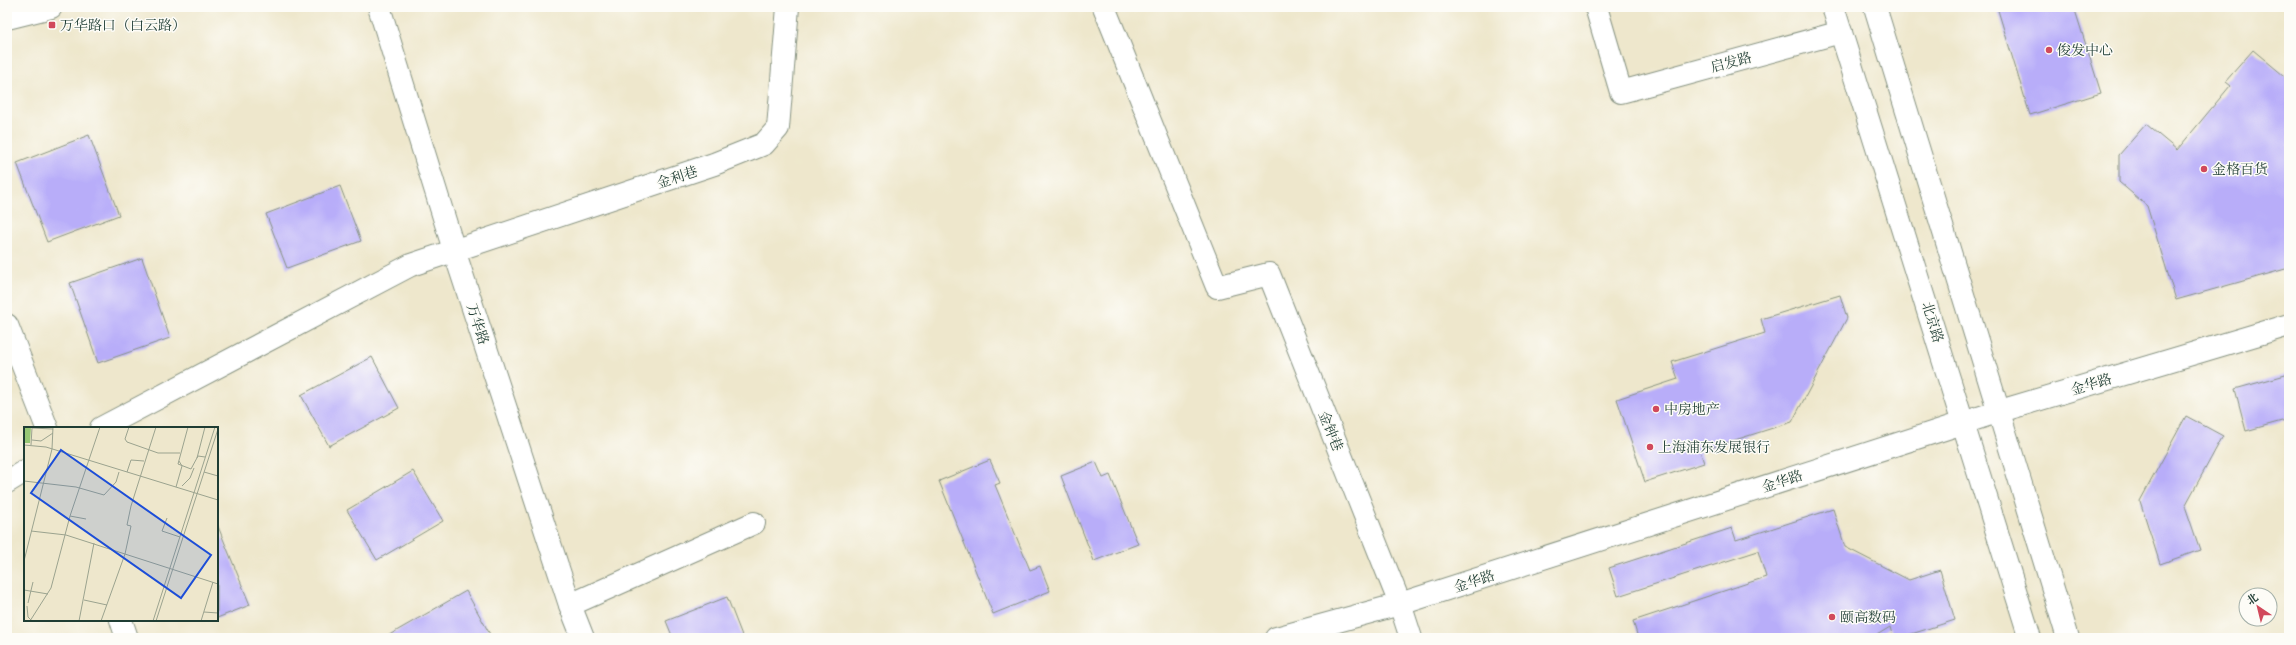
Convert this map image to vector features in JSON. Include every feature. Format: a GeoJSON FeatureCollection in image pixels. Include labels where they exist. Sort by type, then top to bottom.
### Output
{"type":"FeatureCollection","features":[{"type":"Feature","properties":{"kind":"street"},"geometry":{"type":"LineString","coordinates":[[7,18],[51,7]]}},
{"type":"Feature","properties":{"kind":"street","name":"万华路"},"geometry":{"type":"LineString","coordinates":[[379,7],[454,250],[570,605],[583,638]]}},
{"type":"Feature","properties":{"kind":"street","name":"金利巷"},"geometry":{"type":"LineString","coordinates":[[103,427],[411,264],[714,164],[764,144],[778,128],[788,7]]}},
{"type":"Feature","properties":{"kind":"street","name":"金钟巷"},"geometry":{"type":"LineString","coordinates":[[1104,7],[1126,65],[1217,287],[1269,274],[1400,604],[1411,638]]}},
{"type":"Feature","properties":{"kind":"street","name":"启发路"},"geometry":{"type":"LineString","coordinates":[[1596,7],[1621,92],[1841,32]]}},
{"type":"Feature","properties":{"kind":"street","name":"北京路"},"geometry":{"type":"LineString","coordinates":[[1833,7],[2030,638]]}},
{"type":"Feature","properties":{"kind":"street"},"geometry":{"type":"LineString","coordinates":[[1875,7],[2068,638]]}},
{"type":"Feature","properties":{"kind":"street"},"geometry":{"type":"LineString","coordinates":[[7,325],[47,427]]}},
{"type":"Feature","properties":{"kind":"street","name":"金华路"},"geometry":{"type":"LineString","coordinates":[[1276,638],[1400,604],[1998,412],[2289,326]]}},
{"type":"Feature","properties":{"kind":"street"},"geometry":{"type":"LineString","coordinates":[[7,482],[24,472]]}},
{"type":"Feature","properties":{"kind":"street"},"geometry":{"type":"LineString","coordinates":[[570,605],[754,523]]}},
{"type":"Feature","properties":{"kind":"street"},"geometry":{"type":"LineString","coordinates":[[121,621],[127,638]]}},
{"type":"Feature","properties":{"kind":"building","name":"俊发中心"},"geometry":{"type":"Polygon","coordinates":[[[1997,7],[2074,7],[2101,93],[2030,115],[1997,7]]]}},
{"type":"Feature","properties":{"kind":"building","name":"金格百货"},"geometry":{"type":"Polygon","coordinates":[[[2253,50],[2289,80],[2289,268],[2176,300],[2147,206],[2119,182],[2119,155],[2146,124],[2177,150],[2230,86],[2225,82],[2253,50]]]}},
{"type":"Feature","properties":{"kind":"building"},"geometry":{"type":"Polygon","coordinates":[[[89,135],[119,215],[47,242],[17,163],[89,135]]]}},
{"type":"Feature","properties":{"kind":"building"},"geometry":{"type":"Polygon","coordinates":[[[340,186],[361,241],[287,268],[266,214],[340,186]]]}},
{"type":"Feature","properties":{"kind":"building"},"geometry":{"type":"Polygon","coordinates":[[[142,258],[170,338],[98,363],[70,283],[142,258]]]}},
{"type":"Feature","properties":{"kind":"building"},"geometry":{"type":"Polygon","coordinates":[[[1840,295],[1847,318],[1792,422],[1700,451],[1704,463],[1645,482],[1617,399],[1678,379],[1672,362],[1765,333],[1761,319],[1840,295]]]}},
{"type":"Feature","properties":{"kind":"building"},"geometry":{"type":"Polygon","coordinates":[[[372,357],[399,408],[329,446],[301,395],[372,357]]]}},
{"type":"Feature","properties":{"kind":"building"},"geometry":{"type":"Polygon","coordinates":[[[2289,374],[2289,419],[2246,431],[2235,389],[2289,374]]]}},
{"type":"Feature","properties":{"kind":"building"},"geometry":{"type":"Polygon","coordinates":[[[2186,416],[2223,436],[2185,506],[2200,550],[2160,564],[2140,501],[2186,416]]]}},
{"type":"Feature","properties":{"kind":"building"},"geometry":{"type":"Polygon","coordinates":[[[990,460],[1000,483],[995,485],[1030,570],[1040,566],[1050,591],[993,614],[939,481],[990,460]]]}},
{"type":"Feature","properties":{"kind":"building"},"geometry":{"type":"Polygon","coordinates":[[[1096,462],[1103,478],[1110,475],[1138,544],[1094,561],[1061,476],[1096,462]]]}},
{"type":"Feature","properties":{"kind":"building"},"geometry":{"type":"Polygon","coordinates":[[[413,471],[443,521],[377,560],[347,510],[413,471]]]}},
{"type":"Feature","properties":{"kind":"building"},"geometry":{"type":"Polygon","coordinates":[[[1833,509],[1845,547],[1909,580],[1940,570],[1955,620],[1899,638],[1893,638],[1890,627],[1872,638],[1638,638],[1633,621],[1766,577],[1758,551],[1618,596],[1609,568],[1732,528],[1736,540],[1833,509]]]}},
{"type":"Feature","properties":{"kind":"building"},"geometry":{"type":"Polygon","coordinates":[[[218,526],[250,605],[218,618],[218,526]]]}},
{"type":"Feature","properties":{"kind":"building"},"geometry":{"type":"Polygon","coordinates":[[[466,591],[492,638],[384,638],[466,591]]]}},
{"type":"Feature","properties":{"kind":"building"},"geometry":{"type":"Polygon","coordinates":[[[727,597],[743,638],[673,638],[666,621],[727,597]]]}},
{"type":"Feature","properties":{"kind":"place","name":"万华路口（白云路）"},"geometry":{"type":"Point","coordinates":[52,25]}},
{"type":"Feature","properties":{"kind":"place","name":"俊发中心"},"geometry":{"type":"Point","coordinates":[2049,50]}},
{"type":"Feature","properties":{"kind":"place","name":"金格百货"},"geometry":{"type":"Point","coordinates":[2204,169]}},
{"type":"Feature","properties":{"kind":"place","name":"中房地产"},"geometry":{"type":"Point","coordinates":[1656,409]}},
{"type":"Feature","properties":{"kind":"place","name":"上海浦东发展银行"},"geometry":{"type":"Point","coordinates":[1650,447]}},
{"type":"Feature","properties":{"kind":"place","name":"颐高数码"},"geometry":{"type":"Point","coordinates":[1832,617]}}]}
